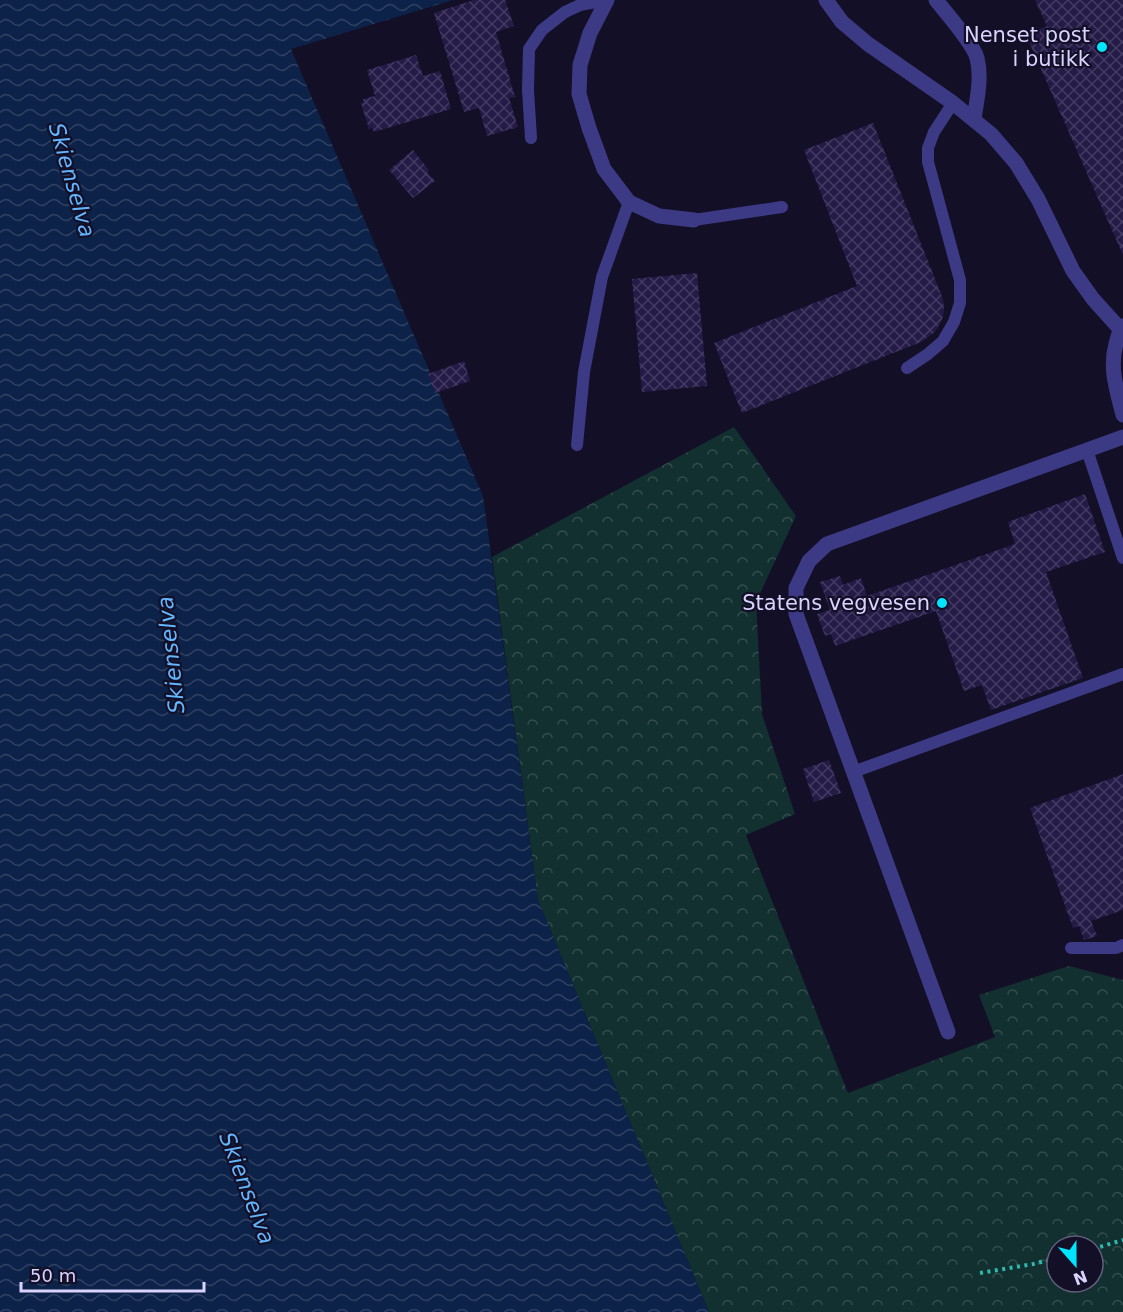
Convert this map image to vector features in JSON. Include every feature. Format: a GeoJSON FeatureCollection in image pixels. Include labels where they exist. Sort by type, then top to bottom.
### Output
{"type":"FeatureCollection","features":[{"type":"Feature","properties":{"kind":"street"},"geometry":{"type":"LineString","coordinates":[[606,0],[590,33],[580,65],[579,94],[604,170],[629,202],[659,216],[694,220]]}},
{"type":"Feature","properties":{"kind":"street"},"geometry":{"type":"LineString","coordinates":[[826,0],[842,22],[868,44],[974,119],[991,134],[1016,163],[1038,199],[1073,271],[1093,299],[1122,328],[1113,354],[1114,377],[1123,415]]}},
{"type":"Feature","properties":{"kind":"street"},"geometry":{"type":"LineString","coordinates":[[936,0],[977,56],[979,83],[974,119]]}},
{"type":"Feature","properties":{"kind":"street"},"geometry":{"type":"LineString","coordinates":[[948,1032],[796,614],[796,588],[809,561],[827,544],[1123,437]]}},
{"type":"Feature","properties":{"kind":"lane"},"geometry":{"type":"LineString","coordinates":[[531,138],[528,90],[530,49],[542,30],[565,12],[580,5],[606,0]]}},
{"type":"Feature","properties":{"kind":"lane"},"geometry":{"type":"LineString","coordinates":[[907,368],[943,341],[954,322],[960,303],[960,280],[928,162],[928,148],[934,132],[953,103]]}},
{"type":"Feature","properties":{"kind":"lane"},"geometry":{"type":"LineString","coordinates":[[577,446],[584,372],[602,277],[629,202]]}},
{"type":"Feature","properties":{"kind":"lane"},"geometry":{"type":"LineString","coordinates":[[694,220],[782,207]]}},
{"type":"Feature","properties":{"kind":"lane"},"geometry":{"type":"LineString","coordinates":[[1087,450],[1123,558]]}},
{"type":"Feature","properties":{"kind":"lane"},"geometry":{"type":"LineString","coordinates":[[852,772],[1123,674]]}},
{"type":"Feature","properties":{"kind":"lane"},"geometry":{"type":"LineString","coordinates":[[1071,948],[1116,948],[1123,945]]}},
{"type":"Feature","properties":{"kind":"path"},"geometry":{"type":"LineString","coordinates":[[1105,1245],[1123,1240]]}},
{"type":"Feature","properties":{"kind":"path"},"geometry":{"type":"LineString","coordinates":[[980,1273],[1045,1261]]}},
{"type":"Feature","properties":{"kind":"green space"},"geometry":{"type":"Polygon","coordinates":[[[734,427],[796,516],[756,602],[762,714],[795,814],[746,835],[848,1093],[995,1037],[979,995],[1069,966],[1123,980],[1123,1312],[709,1312],[538,900],[492,557],[734,427]]]}},
{"type":"Feature","properties":{"kind":"water","name":"Skienselva"},"geometry":{"type":"Polygon","coordinates":[[[0,0],[453,0],[291,49],[483,496],[538,900],[709,1312],[0,1312],[0,0]]]}},
{"type":"Feature","properties":{"kind":"building"},"geometry":{"type":"Polygon","coordinates":[[[474,0],[505,0],[514,26],[496,32],[515,97],[509,98],[518,127],[487,136],[479,108],[464,112],[434,13],[474,0]]]}},
{"type":"Feature","properties":{"kind":"building"},"geometry":{"type":"Polygon","coordinates":[[[1035,0],[1123,0],[1123,255],[1026,35],[1047,26],[1035,0]]]}},
{"type":"Feature","properties":{"kind":"building"},"geometry":{"type":"Polygon","coordinates":[[[416,55],[423,76],[440,71],[451,109],[374,132],[372,128],[369,129],[361,103],[364,102],[363,99],[375,96],[367,70],[416,55]]]}},
{"type":"Feature","properties":{"kind":"building"},"geometry":{"type":"Polygon","coordinates":[[[873,123],[943,299],[942,320],[935,332],[921,342],[742,413],[714,343],[857,286],[804,150],[873,123]]]}},
{"type":"Feature","properties":{"kind":"building"},"geometry":{"type":"Polygon","coordinates":[[[413,150],[435,181],[413,198],[389,170],[413,150]]]}},
{"type":"Feature","properties":{"kind":"building"},"geometry":{"type":"Polygon","coordinates":[[[697,273],[707,386],[642,392],[632,279],[697,273]]]}},
{"type":"Feature","properties":{"kind":"building"},"geometry":{"type":"Polygon","coordinates":[[[464,361],[470,381],[435,393],[428,374],[464,361]]]}},
{"type":"Feature","properties":{"kind":"building","name":"Statens vegvesen"},"geometry":{"type":"Polygon","coordinates":[[[1085,494],[1105,552],[1046,572],[1083,678],[991,710],[982,685],[964,691],[936,611],[835,646],[831,634],[825,636],[817,614],[830,610],[820,582],[840,576],[843,585],[861,578],[867,596],[1015,544],[1008,522],[1085,494]]]}},
{"type":"Feature","properties":{"kind":"building"},"geometry":{"type":"Polygon","coordinates":[[[829,760],[841,793],[814,802],[803,769],[829,760]]]}},
{"type":"Feature","properties":{"kind":"building"},"geometry":{"type":"Polygon","coordinates":[[[1123,774],[1123,910],[1091,921],[1097,936],[1084,940],[1079,926],[1073,928],[1030,808],[1123,774]]]}},
{"type":"Feature","properties":{"kind":"place","name":"Nenset post i butikk"},"geometry":{"type":"Point","coordinates":[1102,47]}},
{"type":"Feature","properties":{"kind":"place","name":"Statens vegvesen"},"geometry":{"type":"Point","coordinates":[942,603]}}]}
